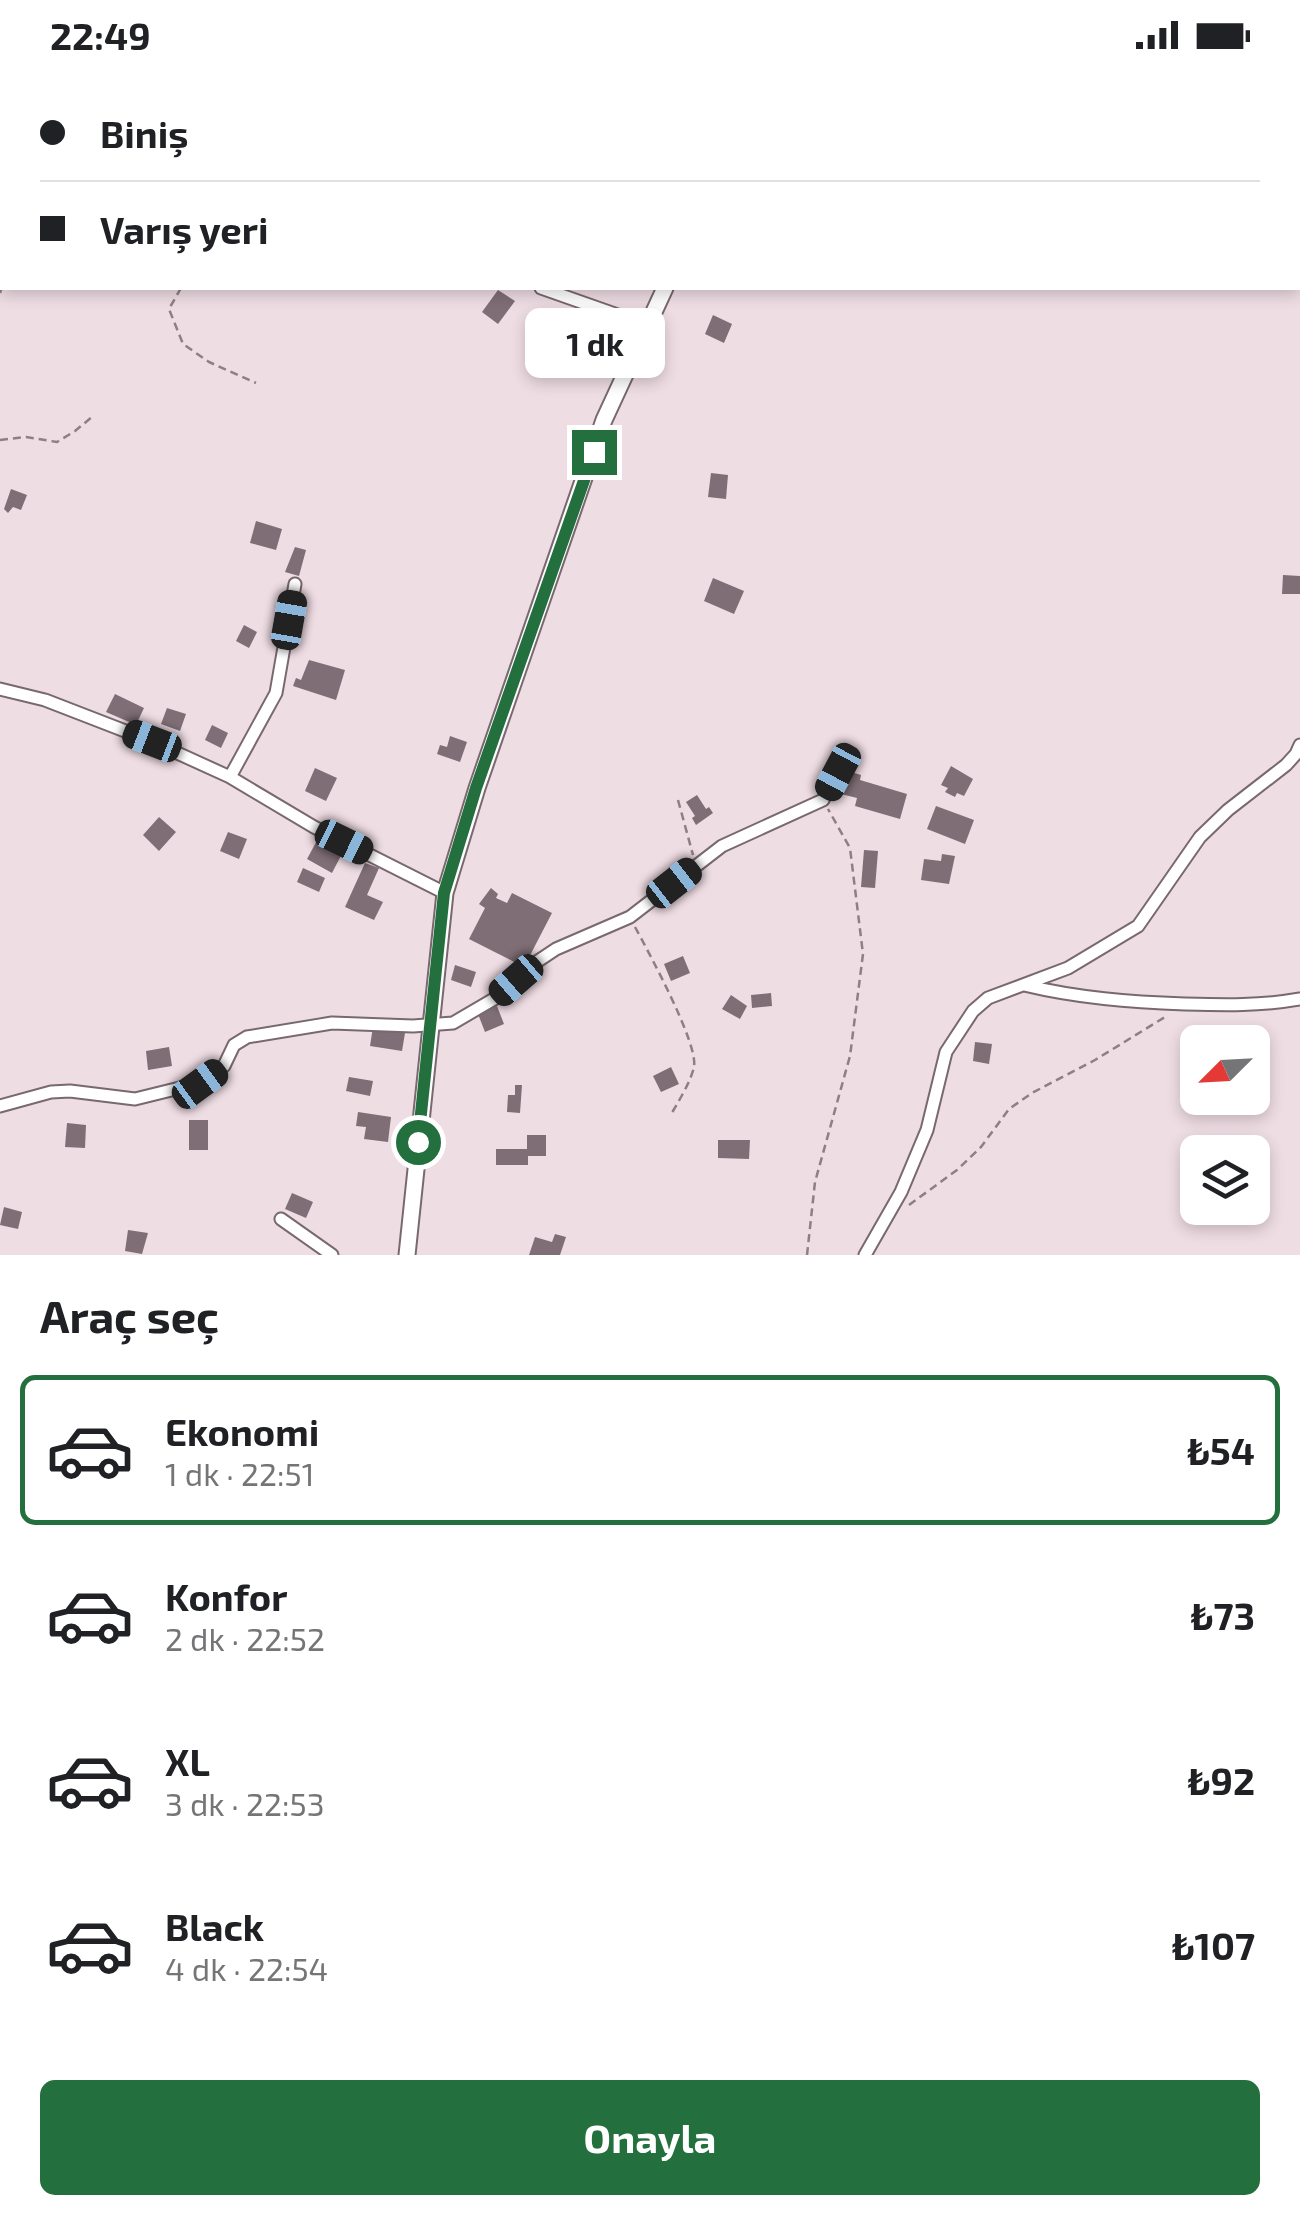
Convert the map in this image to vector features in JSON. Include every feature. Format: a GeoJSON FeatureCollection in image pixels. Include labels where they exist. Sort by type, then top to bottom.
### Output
{"type":"FeatureCollection","features":[{"type":"Feature","properties":{"kind":"street"},"geometry":{"type":"LineString","coordinates":[[548,290],[648,326]]}},
{"type":"Feature","properties":{"kind":"street"},"geometry":{"type":"LineString","coordinates":[[407,1255],[444,893],[476,788],[604,420],[664,290]]}},
{"type":"Feature","properties":{"kind":"street"},"geometry":{"type":"LineString","coordinates":[[230,777],[276,693],[295,584]]}},
{"type":"Feature","properties":{"kind":"street"},"geometry":{"type":"LineString","coordinates":[[0,689],[45,700],[134,734],[230,777],[314,827],[444,893]]}},
{"type":"Feature","properties":{"kind":"street"},"geometry":{"type":"LineString","coordinates":[[864,1255],[901,1192],[927,1130],[946,1052],[980,1003],[1068,968],[1138,926],[1200,837],[1286,765],[1300,744]]}},
{"type":"Feature","properties":{"kind":"street"},"geometry":{"type":"LineString","coordinates":[[0,1106],[52,1092],[135,1099],[200,1084],[224,1066],[234,1046],[247,1038],[332,1023],[453,1023],[494,999],[556,949],[630,917],[722,846],[824,800],[838,772]]}},
{"type":"Feature","properties":{"kind":"street"},"geometry":{"type":"LineString","coordinates":[[1024,985],[1086,998],[1186,1004],[1247,1006],[1300,999]]}},
{"type":"Feature","properties":{"kind":"street"},"geometry":{"type":"LineString","coordinates":[[281,1219],[332,1255]]}},
{"type":"Feature","properties":{"kind":"path"},"geometry":{"type":"LineString","coordinates":[[179,290],[170,309],[183,344],[209,362],[256,383]]}},
{"type":"Feature","properties":{"kind":"path"},"geometry":{"type":"LineString","coordinates":[[0,440],[26,437],[57,442],[92,417]]}},
{"type":"Feature","properties":{"kind":"path"},"geometry":{"type":"LineString","coordinates":[[678,800],[696,866]]}},
{"type":"Feature","properties":{"kind":"path"},"geometry":{"type":"LineString","coordinates":[[807,1255],[815,1182],[850,1056],[863,954],[850,848],[824,800]]}},
{"type":"Feature","properties":{"kind":"path"},"geometry":{"type":"LineString","coordinates":[[630,917],[669,992],[692,1053],[694,1065],[670,1116]]}},
{"type":"Feature","properties":{"kind":"path"},"geometry":{"type":"LineString","coordinates":[[906,1208],[981,1147],[1009,1109],[1186,1004]]}},
{"type":"Feature","properties":{"kind":"building"},"geometry":{"type":"Polygon","coordinates":[[[498,290],[515,301],[498,324],[482,312],[498,290]]]}},
{"type":"Feature","properties":{"kind":"building"},"geometry":{"type":"Polygon","coordinates":[[[713,315],[732,324],[724,343],[705,334],[713,315]]]}},
{"type":"Feature","properties":{"kind":"building"},"geometry":{"type":"Polygon","coordinates":[[[711,473],[728,475],[726,499],[708,497],[711,473]]]}},
{"type":"Feature","properties":{"kind":"building"},"geometry":{"type":"Polygon","coordinates":[[[11,489],[27,495],[21,510],[13,507],[8,513],[4,509],[11,489]]]}},
{"type":"Feature","properties":{"kind":"building"},"geometry":{"type":"Polygon","coordinates":[[[256,521],[282,529],[276,550],[250,543],[256,521]]]}},
{"type":"Feature","properties":{"kind":"building"},"geometry":{"type":"Polygon","coordinates":[[[295,547],[306,550],[299,576],[285,572],[295,547]]]}},
{"type":"Feature","properties":{"kind":"building"},"geometry":{"type":"Polygon","coordinates":[[[1283,575],[1300,576],[1300,594],[1282,594],[1283,575]]]}},
{"type":"Feature","properties":{"kind":"building"},"geometry":{"type":"Polygon","coordinates":[[[713,578],[744,591],[734,614],[704,601],[713,578]]]}},
{"type":"Feature","properties":{"kind":"building"},"geometry":{"type":"Polygon","coordinates":[[[244,625],[257,632],[249,648],[236,641],[244,625]]]}},
{"type":"Feature","properties":{"kind":"building"},"geometry":{"type":"Polygon","coordinates":[[[309,660],[345,670],[336,700],[293,686],[296,678],[301,680],[309,660]]]}},
{"type":"Feature","properties":{"kind":"building"},"geometry":{"type":"Polygon","coordinates":[[[115,694],[144,708],[136,725],[106,712],[115,694]]]}},
{"type":"Feature","properties":{"kind":"building"},"geometry":{"type":"Polygon","coordinates":[[[167,708],[186,714],[180,731],[161,724],[167,708]]]}},
{"type":"Feature","properties":{"kind":"building"},"geometry":{"type":"Polygon","coordinates":[[[212,725],[228,733],[221,748],[205,740],[212,725]]]}},
{"type":"Feature","properties":{"kind":"building"},"geometry":{"type":"Polygon","coordinates":[[[450,736],[467,742],[460,762],[437,754],[440,745],[447,747],[450,736]]]}},
{"type":"Feature","properties":{"kind":"building"},"geometry":{"type":"Polygon","coordinates":[[[951,766],[973,779],[964,796],[957,793],[955,797],[941,785],[951,766]]]}},
{"type":"Feature","properties":{"kind":"building"},"geometry":{"type":"Polygon","coordinates":[[[315,768],[337,778],[326,801],[305,791],[315,768]]]}},
{"type":"Feature","properties":{"kind":"building"},"geometry":{"type":"Polygon","coordinates":[[[848,771],[861,775],[860,780],[907,794],[900,819],[855,806],[857,798],[841,794],[848,771]]]}},
{"type":"Feature","properties":{"kind":"building"},"geometry":{"type":"Polygon","coordinates":[[[697,795],[713,813],[696,825],[686,802],[697,795]]]}},
{"type":"Feature","properties":{"kind":"building"},"geometry":{"type":"Polygon","coordinates":[[[936,806],[974,820],[965,844],[927,829],[936,806]]]}},
{"type":"Feature","properties":{"kind":"building"},"geometry":{"type":"Polygon","coordinates":[[[159,817],[176,832],[159,851],[143,835],[159,817]]]}},
{"type":"Feature","properties":{"kind":"building"},"geometry":{"type":"Polygon","coordinates":[[[228,832],[247,839],[239,859],[220,851],[228,832]]]}},
{"type":"Feature","properties":{"kind":"building"},"geometry":{"type":"Polygon","coordinates":[[[320,835],[345,848],[332,873],[307,859],[320,835]]]}},
{"type":"Feature","properties":{"kind":"building"},"geometry":{"type":"Polygon","coordinates":[[[864,850],[878,851],[875,888],[861,887],[864,850]]]}},
{"type":"Feature","properties":{"kind":"building"},"geometry":{"type":"Polygon","coordinates":[[[942,854],[955,856],[949,884],[921,880],[924,859],[941,861],[942,854]]]}},
{"type":"Feature","properties":{"kind":"building"},"geometry":{"type":"Polygon","coordinates":[[[365,863],[379,868],[367,895],[383,902],[374,920],[345,907],[365,863]]]}},
{"type":"Feature","properties":{"kind":"building"},"geometry":{"type":"Polygon","coordinates":[[[303,868],[325,878],[319,892],[297,882],[303,868]]]}},
{"type":"Feature","properties":{"kind":"building"},"geometry":{"type":"Polygon","coordinates":[[[491,888],[498,894],[496,898],[507,903],[512,893],[552,913],[524,967],[469,939],[485,908],[479,904],[491,888]]]}},
{"type":"Feature","properties":{"kind":"building"},"geometry":{"type":"Polygon","coordinates":[[[683,956],[690,973],[671,981],[664,964],[683,956]]]}},
{"type":"Feature","properties":{"kind":"building"},"geometry":{"type":"Polygon","coordinates":[[[455,965],[476,972],[471,987],[451,980],[455,965]]]}},
{"type":"Feature","properties":{"kind":"building"},"geometry":{"type":"Polygon","coordinates":[[[771,993],[772,1006],[752,1008],[751,995],[771,993]]]}},
{"type":"Feature","properties":{"kind":"building"},"geometry":{"type":"Polygon","coordinates":[[[731,995],[747,1006],[740,1019],[722,1009],[731,995]]]}},
{"type":"Feature","properties":{"kind":"building"},"geometry":{"type":"Polygon","coordinates":[[[497,1006],[504,1024],[485,1032],[478,1014],[497,1006]]]}},
{"type":"Feature","properties":{"kind":"building"},"geometry":{"type":"Polygon","coordinates":[[[373,1027],[405,1033],[402,1051],[370,1046],[373,1027]]]}},
{"type":"Feature","properties":{"kind":"building"},"geometry":{"type":"Polygon","coordinates":[[[975,1042],[992,1044],[989,1064],[973,1061],[975,1042]]]}},
{"type":"Feature","properties":{"kind":"building"},"geometry":{"type":"Polygon","coordinates":[[[169,1047],[172,1066],[148,1070],[146,1051],[169,1047]]]}},
{"type":"Feature","properties":{"kind":"building"},"geometry":{"type":"Polygon","coordinates":[[[671,1067],[679,1084],[661,1092],[653,1076],[671,1067]]]}},
{"type":"Feature","properties":{"kind":"building"},"geometry":{"type":"Polygon","coordinates":[[[349,1077],[373,1081],[370,1096],[346,1091],[349,1077]]]}},
{"type":"Feature","properties":{"kind":"building"},"geometry":{"type":"Polygon","coordinates":[[[515,1085],[522,1085],[520,1113],[507,1112],[508,1095],[515,1095],[515,1085]]]}},
{"type":"Feature","properties":{"kind":"building"},"geometry":{"type":"Polygon","coordinates":[[[358,1112],[391,1117],[388,1142],[364,1139],[366,1127],[356,1126],[358,1112]]]}},
{"type":"Feature","properties":{"kind":"building"},"geometry":{"type":"Polygon","coordinates":[[[189,1120],[208,1120],[208,1150],[189,1150],[189,1120]]]}},
{"type":"Feature","properties":{"kind":"building"},"geometry":{"type":"Polygon","coordinates":[[[67,1123],[86,1125],[85,1148],[65,1147],[67,1123]]]}},
{"type":"Feature","properties":{"kind":"building"},"geometry":{"type":"Polygon","coordinates":[[[527,1135],[546,1135],[546,1156],[528,1156],[528,1165],[496,1165],[496,1149],[527,1149],[527,1135]]]}},
{"type":"Feature","properties":{"kind":"building"},"geometry":{"type":"Polygon","coordinates":[[[718,1140],[750,1140],[749,1159],[718,1158],[718,1140]]]}},
{"type":"Feature","properties":{"kind":"building"},"geometry":{"type":"Polygon","coordinates":[[[292,1193],[313,1202],[306,1218],[285,1209],[292,1193]]]}},
{"type":"Feature","properties":{"kind":"building"},"geometry":{"type":"Polygon","coordinates":[[[4,1207],[22,1212],[18,1229],[0,1225],[4,1207]]]}},
{"type":"Feature","properties":{"kind":"building"},"geometry":{"type":"Polygon","coordinates":[[[128,1230],[148,1233],[142,1254],[125,1251],[128,1230]]]}},
{"type":"Feature","properties":{"kind":"building"},"geometry":{"type":"Polygon","coordinates":[[[555,1234],[566,1237],[560,1255],[529,1255],[535,1237],[552,1242],[555,1234]]]}},
{"type":"Feature","properties":{"kind":"route"},"geometry":{"type":"LineString","coordinates":[[418,1142],[444,893],[476,788],[594,452]]}}]}
